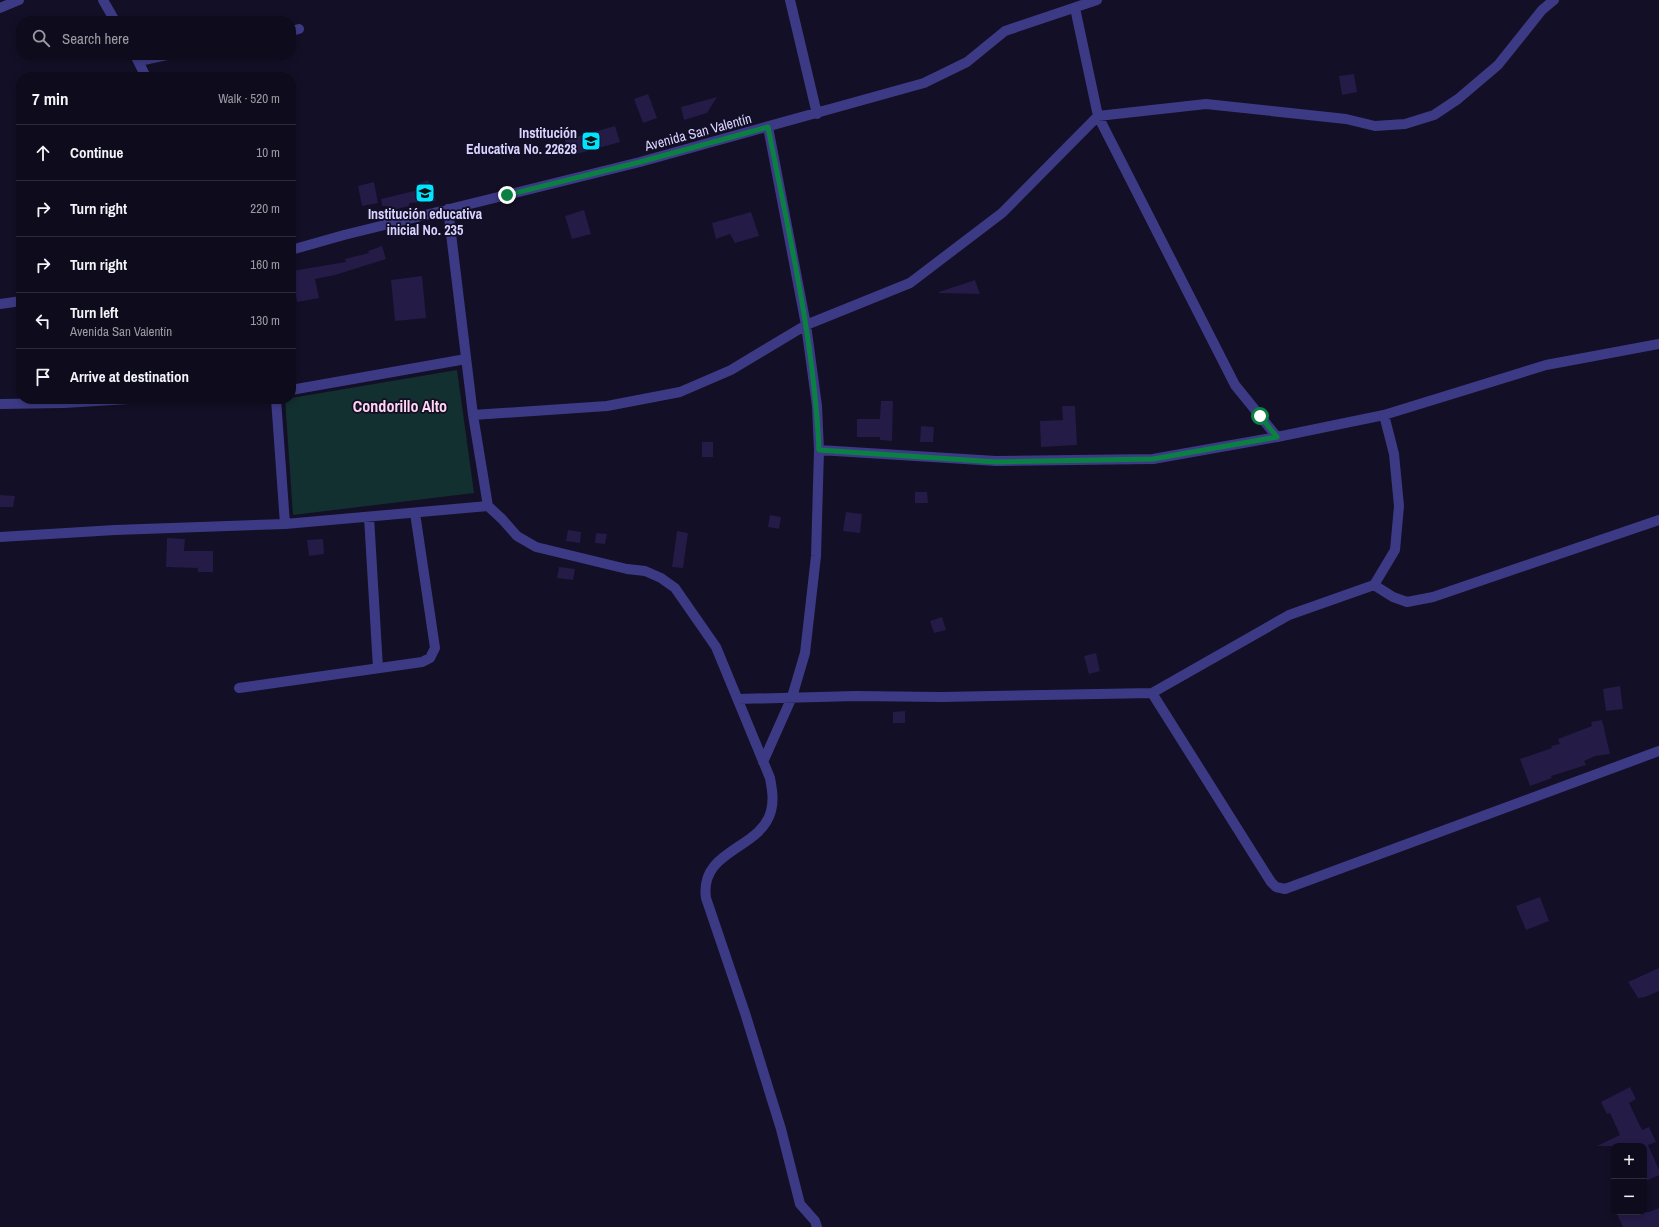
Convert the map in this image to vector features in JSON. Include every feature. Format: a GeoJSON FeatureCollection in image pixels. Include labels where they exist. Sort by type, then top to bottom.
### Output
{"type":"FeatureCollection","features":[{"type":"Feature","properties":{"kind":"street"},"geometry":{"type":"LineString","coordinates":[[0,8],[19,0]]}},
{"type":"Feature","properties":{"kind":"street"},"geometry":{"type":"LineString","coordinates":[[103,0],[112,16]]}},
{"type":"Feature","properties":{"kind":"street"},"geometry":{"type":"LineString","coordinates":[[790,0],[817,114]]}},
{"type":"Feature","properties":{"kind":"street","name":"Avenida San Valentín"},"geometry":{"type":"LineString","coordinates":[[296,249],[344,235],[640,162],[817,114],[924,82],[967,62],[1005,31],[1097,0]]}},
{"type":"Feature","properties":{"kind":"street"},"geometry":{"type":"LineString","coordinates":[[473,415],[607,406],[680,392],[731,370],[806,325],[910,283],[1002,213],[1098,116],[1206,104],[1346,119],[1376,126],[1405,124],[1434,115],[1458,99],[1498,65],[1542,10],[1554,0]]}},
{"type":"Feature","properties":{"kind":"street"},"geometry":{"type":"LineString","coordinates":[[1075,8],[1098,116],[1235,385],[1277,437]]}},
{"type":"Feature","properties":{"kind":"street"},"geometry":{"type":"LineString","coordinates":[[138,60],[144,72]]}},
{"type":"Feature","properties":{"kind":"street"},"geometry":{"type":"LineString","coordinates":[[763,762],[792,697],[805,653],[816,556],[819,450],[817,406],[806,325],[768,127]]}},
{"type":"Feature","properties":{"kind":"street"},"geometry":{"type":"LineString","coordinates":[[448,209],[473,415],[488,506],[517,536],[536,547],[627,569],[645,571],[661,578],[675,588],[716,647],[770,778],[773,795],[771,812],[763,827],[711,868],[706,877],[704,887],[706,898],[745,1013],[781,1129],[800,1204],[815,1221],[817,1227]]}},
{"type":"Feature","properties":{"kind":"street"},"geometry":{"type":"LineString","coordinates":[[0,304],[16,302]]}},
{"type":"Feature","properties":{"kind":"street"},"geometry":{"type":"LineString","coordinates":[[819,450],[996,462],[1153,459],[1277,437],[1384,415],[1546,365],[1659,344]]}},
{"type":"Feature","properties":{"kind":"street"},"geometry":{"type":"LineString","coordinates":[[296,389],[466,359]]}},
{"type":"Feature","properties":{"kind":"street"},"geometry":{"type":"LineString","coordinates":[[0,404],[16,404]]}},
{"type":"Feature","properties":{"kind":"street"},"geometry":{"type":"LineString","coordinates":[[276,404],[285,524]]}},
{"type":"Feature","properties":{"kind":"street"},"geometry":{"type":"LineString","coordinates":[[738,699],[792,697],[941,697],[1152,693],[1289,615],[1374,586],[1395,550],[1399,506],[1394,454],[1384,415]]}},
{"type":"Feature","properties":{"kind":"street"},"geometry":{"type":"LineString","coordinates":[[0,537],[115,530],[285,524],[488,506]]}},
{"type":"Feature","properties":{"kind":"street"},"geometry":{"type":"LineString","coordinates":[[239,688],[422,662],[430,658],[435,648],[415,513]]}},
{"type":"Feature","properties":{"kind":"street"},"geometry":{"type":"LineString","coordinates":[[369,517],[378,668]]}},
{"type":"Feature","properties":{"kind":"street"},"geometry":{"type":"LineString","coordinates":[[1374,586],[1393,597],[1407,602],[1433,597],[1659,520]]}},
{"type":"Feature","properties":{"kind":"street"},"geometry":{"type":"LineString","coordinates":[[1152,693],[1271,882],[1276,887],[1285,889],[1659,751]]}},
{"type":"Feature","properties":{"kind":"green space"},"geometry":{"type":"Polygon","coordinates":[[[457,370],[474,493],[293,515],[285,404],[296,404],[296,397],[457,370]]]}},
{"type":"Feature","properties":{"kind":"building"},"geometry":{"type":"Polygon","coordinates":[[[1354,74],[1357,92],[1342,95],[1339,76],[1354,74]]]}},
{"type":"Feature","properties":{"kind":"building"},"geometry":{"type":"Polygon","coordinates":[[[648,94],[657,118],[643,123],[634,99],[648,94]]]}},
{"type":"Feature","properties":{"kind":"building"},"geometry":{"type":"Polygon","coordinates":[[[717,97],[707,113],[684,120],[681,107],[717,97]]]}},
{"type":"Feature","properties":{"kind":"building"},"geometry":{"type":"Polygon","coordinates":[[[615,126],[620,142],[569,156],[565,140],[615,126]]]}},
{"type":"Feature","properties":{"kind":"building"},"geometry":{"type":"Polygon","coordinates":[[[428,180],[436,201],[409,203],[409,206],[389,211],[388,206],[382,206],[381,199],[418,190],[418,184],[428,180]]]}},
{"type":"Feature","properties":{"kind":"building"},"geometry":{"type":"Polygon","coordinates":[[[374,182],[378,203],[362,206],[358,186],[374,182]]]}},
{"type":"Feature","properties":{"kind":"building"},"geometry":{"type":"Polygon","coordinates":[[[584,210],[591,234],[572,239],[565,216],[584,210]]]}},
{"type":"Feature","properties":{"kind":"building"},"geometry":{"type":"Polygon","coordinates":[[[751,212],[759,236],[735,243],[730,234],[716,239],[712,223],[751,212]]]}},
{"type":"Feature","properties":{"kind":"building"},"geometry":{"type":"Polygon","coordinates":[[[382,246],[386,259],[335,275],[315,279],[319,298],[297,302],[296,270],[346,262],[345,259],[369,253],[368,251],[382,246]]]}},
{"type":"Feature","properties":{"kind":"building"},"geometry":{"type":"Polygon","coordinates":[[[422,276],[426,318],[395,321],[391,280],[422,276]]]}},
{"type":"Feature","properties":{"kind":"building"},"geometry":{"type":"Polygon","coordinates":[[[975,280],[980,294],[939,293],[939,292],[975,280]]]}},
{"type":"Feature","properties":{"kind":"building"},"geometry":{"type":"Polygon","coordinates":[[[881,401],[893,401],[892,441],[880,440],[880,437],[857,437],[857,419],[880,419],[881,401]]]}},
{"type":"Feature","properties":{"kind":"building"},"geometry":{"type":"Polygon","coordinates":[[[1062,406],[1075,406],[1077,445],[1041,447],[1040,421],[1063,420],[1062,406]]]}},
{"type":"Feature","properties":{"kind":"building"},"geometry":{"type":"Polygon","coordinates":[[[921,426],[934,427],[933,442],[920,442],[921,426]]]}},
{"type":"Feature","properties":{"kind":"building"},"geometry":{"type":"Polygon","coordinates":[[[702,442],[713,442],[713,457],[702,457],[702,442]]]}},
{"type":"Feature","properties":{"kind":"building"},"geometry":{"type":"Polygon","coordinates":[[[915,492],[927,492],[928,503],[915,503],[915,492]]]}},
{"type":"Feature","properties":{"kind":"building"},"geometry":{"type":"Polygon","coordinates":[[[0,495],[15,496],[13,507],[0,507],[0,495]]]}},
{"type":"Feature","properties":{"kind":"building"},"geometry":{"type":"Polygon","coordinates":[[[846,512],[862,514],[860,533],[843,531],[846,512]]]}},
{"type":"Feature","properties":{"kind":"building"},"geometry":{"type":"Polygon","coordinates":[[[770,515],[781,517],[779,529],[768,527],[770,515]]]}},
{"type":"Feature","properties":{"kind":"building"},"geometry":{"type":"Polygon","coordinates":[[[568,530],[581,532],[580,543],[566,541],[568,530]]]}},
{"type":"Feature","properties":{"kind":"building"},"geometry":{"type":"Polygon","coordinates":[[[677,531],[688,533],[683,568],[672,567],[677,531]]]}},
{"type":"Feature","properties":{"kind":"building"},"geometry":{"type":"Polygon","coordinates":[[[596,533],[607,534],[605,544],[595,543],[596,533]]]}},
{"type":"Feature","properties":{"kind":"building"},"geometry":{"type":"Polygon","coordinates":[[[167,538],[185,539],[184,551],[213,551],[213,572],[198,572],[198,568],[166,567],[167,538]]]}},
{"type":"Feature","properties":{"kind":"building"},"geometry":{"type":"Polygon","coordinates":[[[323,539],[324,554],[309,556],[307,540],[323,539]]]}},
{"type":"Feature","properties":{"kind":"building"},"geometry":{"type":"Polygon","coordinates":[[[559,567],[575,569],[573,580],[557,578],[559,567]]]}},
{"type":"Feature","properties":{"kind":"building"},"geometry":{"type":"Polygon","coordinates":[[[942,617],[946,630],[934,633],[930,621],[942,617]]]}},
{"type":"Feature","properties":{"kind":"building"},"geometry":{"type":"Polygon","coordinates":[[[1096,653],[1100,671],[1089,674],[1084,656],[1096,653]]]}},
{"type":"Feature","properties":{"kind":"building"},"geometry":{"type":"Polygon","coordinates":[[[1620,686],[1623,709],[1606,711],[1603,689],[1620,686]]]}},
{"type":"Feature","properties":{"kind":"building"},"geometry":{"type":"Polygon","coordinates":[[[905,711],[905,723],[893,723],[893,712],[905,711]]]}},
{"type":"Feature","properties":{"kind":"building"},"geometry":{"type":"Polygon","coordinates":[[[1602,720],[1610,754],[1595,756],[1584,761],[1586,765],[1551,776],[1552,778],[1530,786],[1520,759],[1552,748],[1551,746],[1560,744],[1558,739],[1592,726],[1591,722],[1602,720]]]}},
{"type":"Feature","properties":{"kind":"building"},"geometry":{"type":"Polygon","coordinates":[[[1540,897],[1549,921],[1526,930],[1516,906],[1540,897]]]}},
{"type":"Feature","properties":{"kind":"building"},"geometry":{"type":"Polygon","coordinates":[[[1659,968],[1659,991],[1645,997],[1638,998],[1628,982],[1659,968]]]}},
{"type":"Feature","properties":{"kind":"building"},"geometry":{"type":"Polygon","coordinates":[[[1630,1087],[1636,1099],[1629,1103],[1642,1130],[1649,1127],[1656,1142],[1648,1145],[1659,1170],[1659,1175],[1647,1181],[1647,1143],[1611,1143],[1611,1146],[1597,1146],[1620,1135],[1610,1113],[1607,1114],[1601,1102],[1630,1087]]]}},
{"type":"Feature","properties":{"kind":"building"},"geometry":{"type":"Polygon","coordinates":[[[1659,1208],[1659,1227],[1623,1227],[1617,1215],[1647,1215],[1647,1212],[1659,1208]]]}},
{"type":"Feature","properties":{"kind":"place","name":"Institución Educativa No. 22628"},"geometry":{"type":"Point","coordinates":[591,141]}},
{"type":"Feature","properties":{"kind":"place","name":"Institución educativa inicial No. 235"},"geometry":{"type":"Point","coordinates":[425,193]}},
{"type":"Feature","properties":{"kind":"district","name":"Condorillo Alto"},"geometry":{"type":"Point","coordinates":[400,406]}},
{"type":"Feature","properties":{"kind":"route"},"geometry":{"type":"LineString","coordinates":[[507,195],[640,162],[768,127],[806,325],[817,406],[819,450],[996,462],[1153,459],[1277,437],[1260,416]]}}]}
